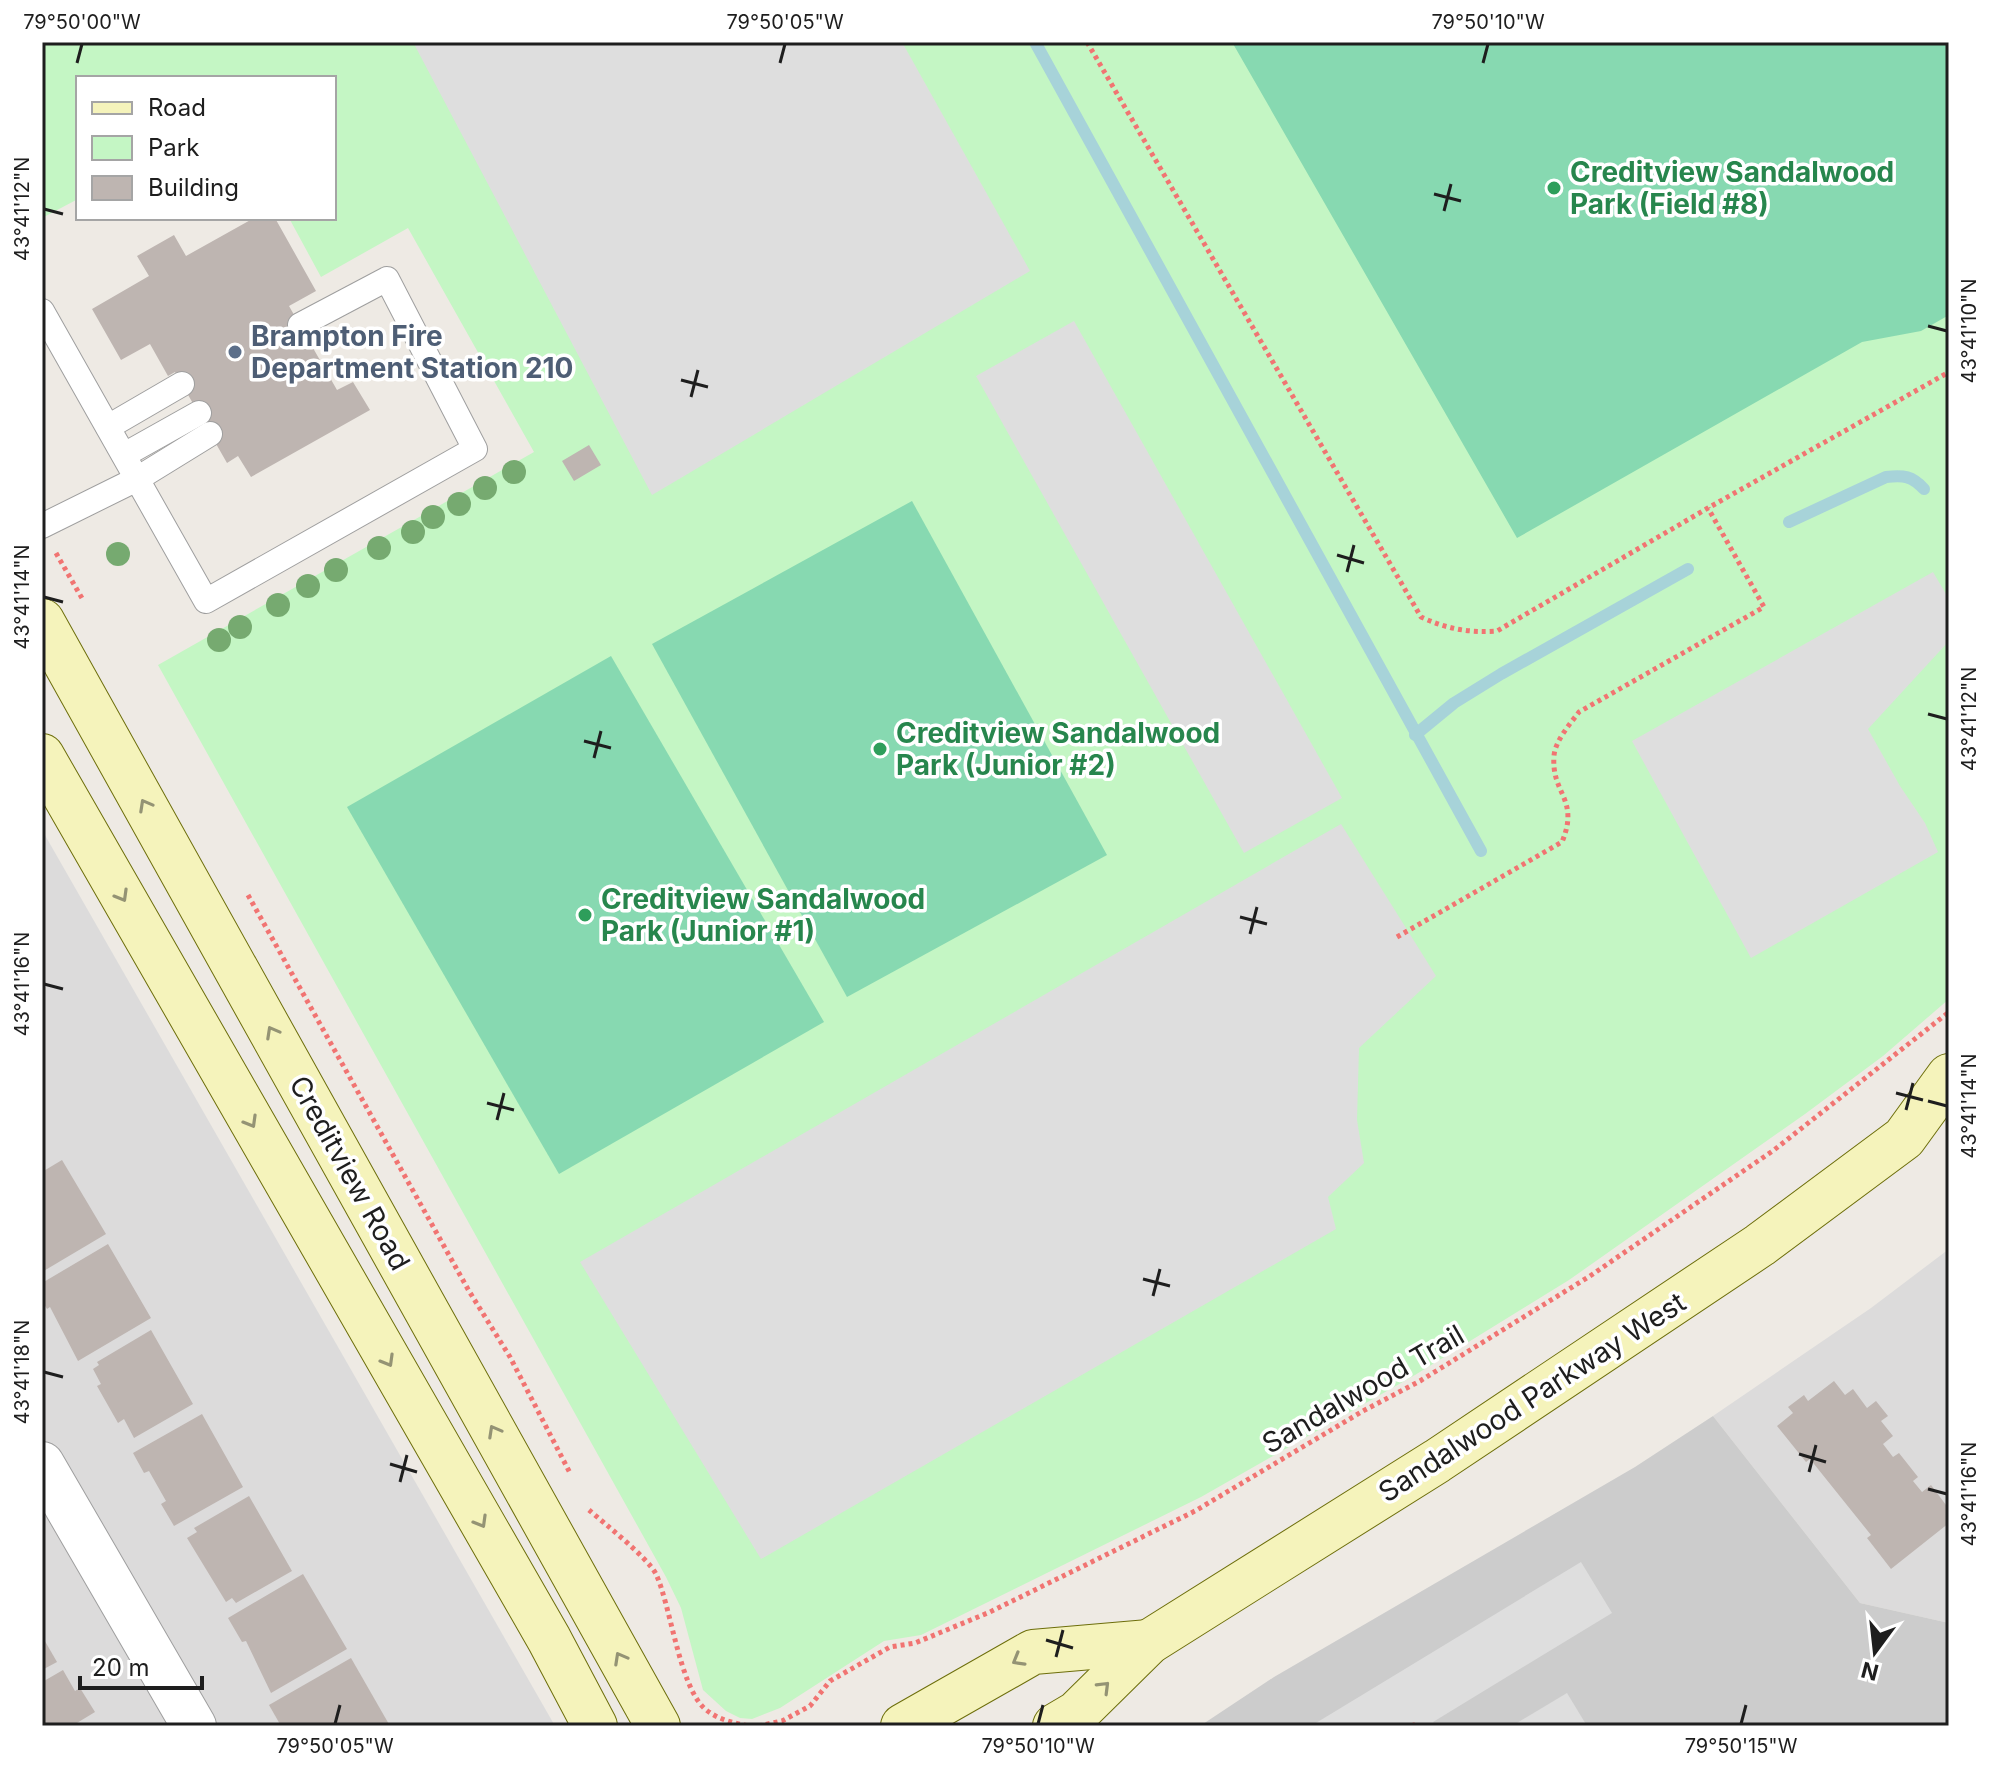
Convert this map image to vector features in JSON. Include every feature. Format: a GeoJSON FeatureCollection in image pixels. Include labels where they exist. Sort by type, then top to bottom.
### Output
{"type":"FeatureCollection","features":[{"type":"Feature","properties":{"kind":"main road","name":"Creditview Road"},"geometry":{"type":"LineString","coordinates":[[42,621],[658,1726]]}},
{"type":"Feature","properties":{"kind":"main road"},"geometry":{"type":"LineString","coordinates":[[42,756],[549,1639],[595,1726]]}},
{"type":"Feature","properties":{"kind":"main road","name":"Sandalwood Parkway West"},"geometry":{"type":"LineString","coordinates":[[1055,1726],[1077,1713],[1149,1642],[1437,1461],[1760,1245],[1904,1138],[1949,1076]]}},
{"type":"Feature","properties":{"kind":"main road","name":"Sandalwood Parkway West"},"geometry":{"type":"LineString","coordinates":[[1904,1138],[1949,1129]]}},
{"type":"Feature","properties":{"kind":"main road","name":"Sandalwood Parkway West"},"geometry":{"type":"LineString","coordinates":[[903,1726],[1033,1652],[1149,1642]]}},
{"type":"Feature","properties":{"kind":"street"},"geometry":{"type":"LineString","coordinates":[[42,1464],[194,1726]]}},
{"type":"Feature","properties":{"kind":"lane"},"geometry":{"type":"LineString","coordinates":[[42,311],[206,601],[475,449],[387,279],[300,325]]}},
{"type":"Feature","properties":{"kind":"lane"},"geometry":{"type":"LineString","coordinates":[[108,427],[182,384]]}},
{"type":"Feature","properties":{"kind":"lane"},"geometry":{"type":"LineString","coordinates":[[46,533],[137,479],[204,424],[124,455]]}},
{"type":"Feature","properties":{"kind":"path"},"geometry":{"type":"LineString","coordinates":[[1087,42],[1421,617],[1468,633],[1497,631],[1949,372]]}},
{"type":"Feature","properties":{"kind":"path"},"geometry":{"type":"LineString","coordinates":[[1397,937],[1562,842],[1570,825],[1569,806],[1557,784],[1554,755],[1564,732],[1579,712],[1764,607],[1708,508]]}},
{"type":"Feature","properties":{"kind":"path"},"geometry":{"type":"LineString","coordinates":[[46,533],[89,611]]}},
{"type":"Feature","properties":{"kind":"path"},"geometry":{"type":"LineString","coordinates":[[244,888],[469,1291],[510,1357],[574,1481]]}},
{"type":"Feature","properties":{"kind":"path","name":"Sandalwood Trail"},"geometry":{"type":"LineString","coordinates":[[758,1726],[782,1721],[810,1706],[830,1681],[890,1647],[915,1643],[990,1612],[1195,1511],[1363,1411],[1420,1381],[1590,1276],[1774,1150],[1949,1012]]}},
{"type":"Feature","properties":{"kind":"path"},"geometry":{"type":"LineString","coordinates":[[588,1509],[655,1572],[692,1690],[702,1706],[727,1721],[747,1726]]}},
{"type":"Feature","properties":{"kind":"shaded area"},"geometry":{"type":"Polygon","coordinates":[[[413,42],[902,42],[1030,271],[652,495],[413,42]]]}},
{"type":"Feature","properties":{"kind":"shaded area"},"geometry":{"type":"Polygon","coordinates":[[[1074,321],[1342,798],[1244,853],[976,376],[1074,321]]]}},
{"type":"Feature","properties":{"kind":"shaded area"},"geometry":{"type":"Polygon","coordinates":[[[1933,572],[1949,599],[1949,641],[1868,729],[1925,823],[1938,852],[1751,958],[1632,741],[1933,572]]]}},
{"type":"Feature","properties":{"kind":"shaded area"},"geometry":{"type":"Polygon","coordinates":[[[1341,824],[1436,976],[1359,1048],[1357,1120],[1364,1163],[1328,1197],[1336,1229],[761,1559],[580,1262],[1341,824]]]}},
{"type":"Feature","properties":{"kind":"shaded area"},"geometry":{"type":"Polygon","coordinates":[[[42,830],[555,1726],[42,1726],[42,830]]]}},
{"type":"Feature","properties":{"kind":"shaded area"},"geometry":{"type":"Polygon","coordinates":[[[1949,1249],[1949,1623],[1860,1603],[1713,1416],[1871,1308],[1949,1249]]]}},
{"type":"Feature","properties":{"kind":"shaded area"},"geometry":{"type":"Polygon","coordinates":[[[1713,1416],[1860,1603],[1949,1623],[1949,1726],[1200,1726],[1274,1677],[1635,1467],[1713,1416]]]}},
{"type":"Feature","properties":{"kind":"shaded area"},"geometry":{"type":"Polygon","coordinates":[[[1581,1562],[1612,1613],[1433,1722],[1435,1726],[1311,1726],[1581,1562]]]}},
{"type":"Feature","properties":{"kind":"shaded area"},"geometry":{"type":"Polygon","coordinates":[[[1567,1693],[1587,1726],[1512,1726],[1567,1693]]]}},
{"type":"Feature","properties":{"kind":"green space"},"geometry":{"type":"Polygon","coordinates":[[[42,42],[1949,42],[1949,999],[1883,1056],[1805,1114],[1569,1280],[1415,1375],[1201,1497],[921,1635],[884,1641],[780,1708],[752,1719],[740,1718],[726,1711],[703,1690],[681,1608],[666,1577],[158,665],[534,452],[408,228],[321,277],[290,220],[336,220],[336,76],[76,76],[76,200],[42,218],[42,42]]]}},
{"type":"Feature","properties":{"kind":"green space","name":"Creditview Sandalwood Park (Field #8)"},"geometry":{"type":"Polygon","coordinates":[[[1232,42],[1949,42],[1949,315],[1921,331],[1862,342],[1517,538],[1232,42]]]}},
{"type":"Feature","properties":{"kind":"green space","name":"Creditview Sandalwood Park (Junior #2)"},"geometry":{"type":"Polygon","coordinates":[[[912,501],[1107,855],[847,997],[652,644],[912,501]]]}},
{"type":"Feature","properties":{"kind":"green space","name":"Creditview Sandalwood Park (Junior #1)"},"geometry":{"type":"Polygon","coordinates":[[[611,656],[824,1022],[559,1174],[347,807],[611,656]]]}},
{"type":"Feature","properties":{"kind":"building","name":"Brampton Fire Department Station 210"},"geometry":{"type":"Polygon","coordinates":[[[250,220],[276,220],[316,291],[289,306],[337,390],[353,382],[370,410],[251,477],[238,456],[227,463],[175,372],[168,376],[150,344],[121,360],[92,309],[149,276],[137,256],[174,235],[186,256],[250,220]]]}},
{"type":"Feature","properties":{"kind":"building"},"geometry":{"type":"Polygon","coordinates":[[[589,445],[601,465],[574,481],[562,461],[589,445]]]}},
{"type":"Feature","properties":{"kind":"building"},"geometry":{"type":"Polygon","coordinates":[[[62,1160],[106,1234],[42,1272],[42,1172],[62,1160]]]}},
{"type":"Feature","properties":{"kind":"building"},"geometry":{"type":"Polygon","coordinates":[[[108,1244],[151,1318],[78,1361],[50,1307],[47,1309],[42,1301],[42,1283],[108,1244]]]}},
{"type":"Feature","properties":{"kind":"building"},"geometry":{"type":"Polygon","coordinates":[[[151,1330],[193,1404],[134,1438],[124,1419],[118,1423],[97,1386],[101,1384],[93,1369],[99,1365],[97,1362],[151,1330]]]}},
{"type":"Feature","properties":{"kind":"building"},"geometry":{"type":"Polygon","coordinates":[[[1834,1381],[1845,1395],[1853,1389],[1867,1408],[1876,1401],[1888,1416],[1881,1421],[1893,1436],[1883,1444],[1893,1457],[1899,1453],[1918,1477],[1913,1481],[1922,1492],[1931,1485],[1949,1509],[1949,1523],[1891,1569],[1867,1538],[1871,1535],[1810,1459],[1806,1462],[1777,1426],[1793,1413],[1788,1407],[1804,1395],[1808,1401],[1834,1381]]]}},
{"type":"Feature","properties":{"kind":"building"},"geometry":{"type":"Polygon","coordinates":[[[202,1414],[243,1487],[174,1526],[161,1504],[166,1501],[149,1471],[144,1473],[133,1453],[202,1414]]]}},
{"type":"Feature","properties":{"kind":"building"},"geometry":{"type":"Polygon","coordinates":[[[249,1496],[292,1571],[236,1603],[232,1598],[226,1602],[187,1538],[197,1532],[194,1528],[249,1496]]]}},
{"type":"Feature","properties":{"kind":"building"},"geometry":{"type":"Polygon","coordinates":[[[303,1574],[347,1649],[271,1693],[246,1641],[242,1642],[228,1618],[303,1574]]]}},
{"type":"Feature","properties":{"kind":"building"},"geometry":{"type":"Polygon","coordinates":[[[42,1636],[57,1662],[42,1670],[42,1636]]]}},
{"type":"Feature","properties":{"kind":"building"},"geometry":{"type":"Polygon","coordinates":[[[351,1658],[390,1726],[281,1726],[269,1705],[351,1658]]]}},
{"type":"Feature","properties":{"kind":"building"},"geometry":{"type":"Polygon","coordinates":[[[63,1670],[75,1691],[80,1688],[95,1712],[72,1726],[42,1726],[42,1678],[44,1681],[63,1670]]]}},
{"type":"Feature","properties":{"kind":"waterway"},"geometry":{"type":"LineString","coordinates":[[1035,42],[1481,851]]}},
{"type":"Feature","properties":{"kind":"waterway"},"geometry":{"type":"LineString","coordinates":[[1789,522],[1886,477],[1907,477],[1924,489]]}},
{"type":"Feature","properties":{"kind":"waterway"},"geometry":{"type":"LineString","coordinates":[[1415,735],[1454,703],[1501,674],[1688,569]]}},
{"type":"Feature","properties":{"kind":"place","name":"Creditview Sandalwood Park (Field #8)"},"geometry":{"type":"Point","coordinates":[1554,188]}},
{"type":"Feature","properties":{"kind":"place","name":"Brampton Fire Department Station 210"},"geometry":{"type":"Point","coordinates":[235,352]}},
{"type":"Feature","properties":{"kind":"place","name":"Creditview Sandalwood Park (Junior #2)"},"geometry":{"type":"Point","coordinates":[880,749]}},
{"type":"Feature","properties":{"kind":"place","name":"Creditview Sandalwood Park (Junior #1)"},"geometry":{"type":"Point","coordinates":[585,915]}}]}
